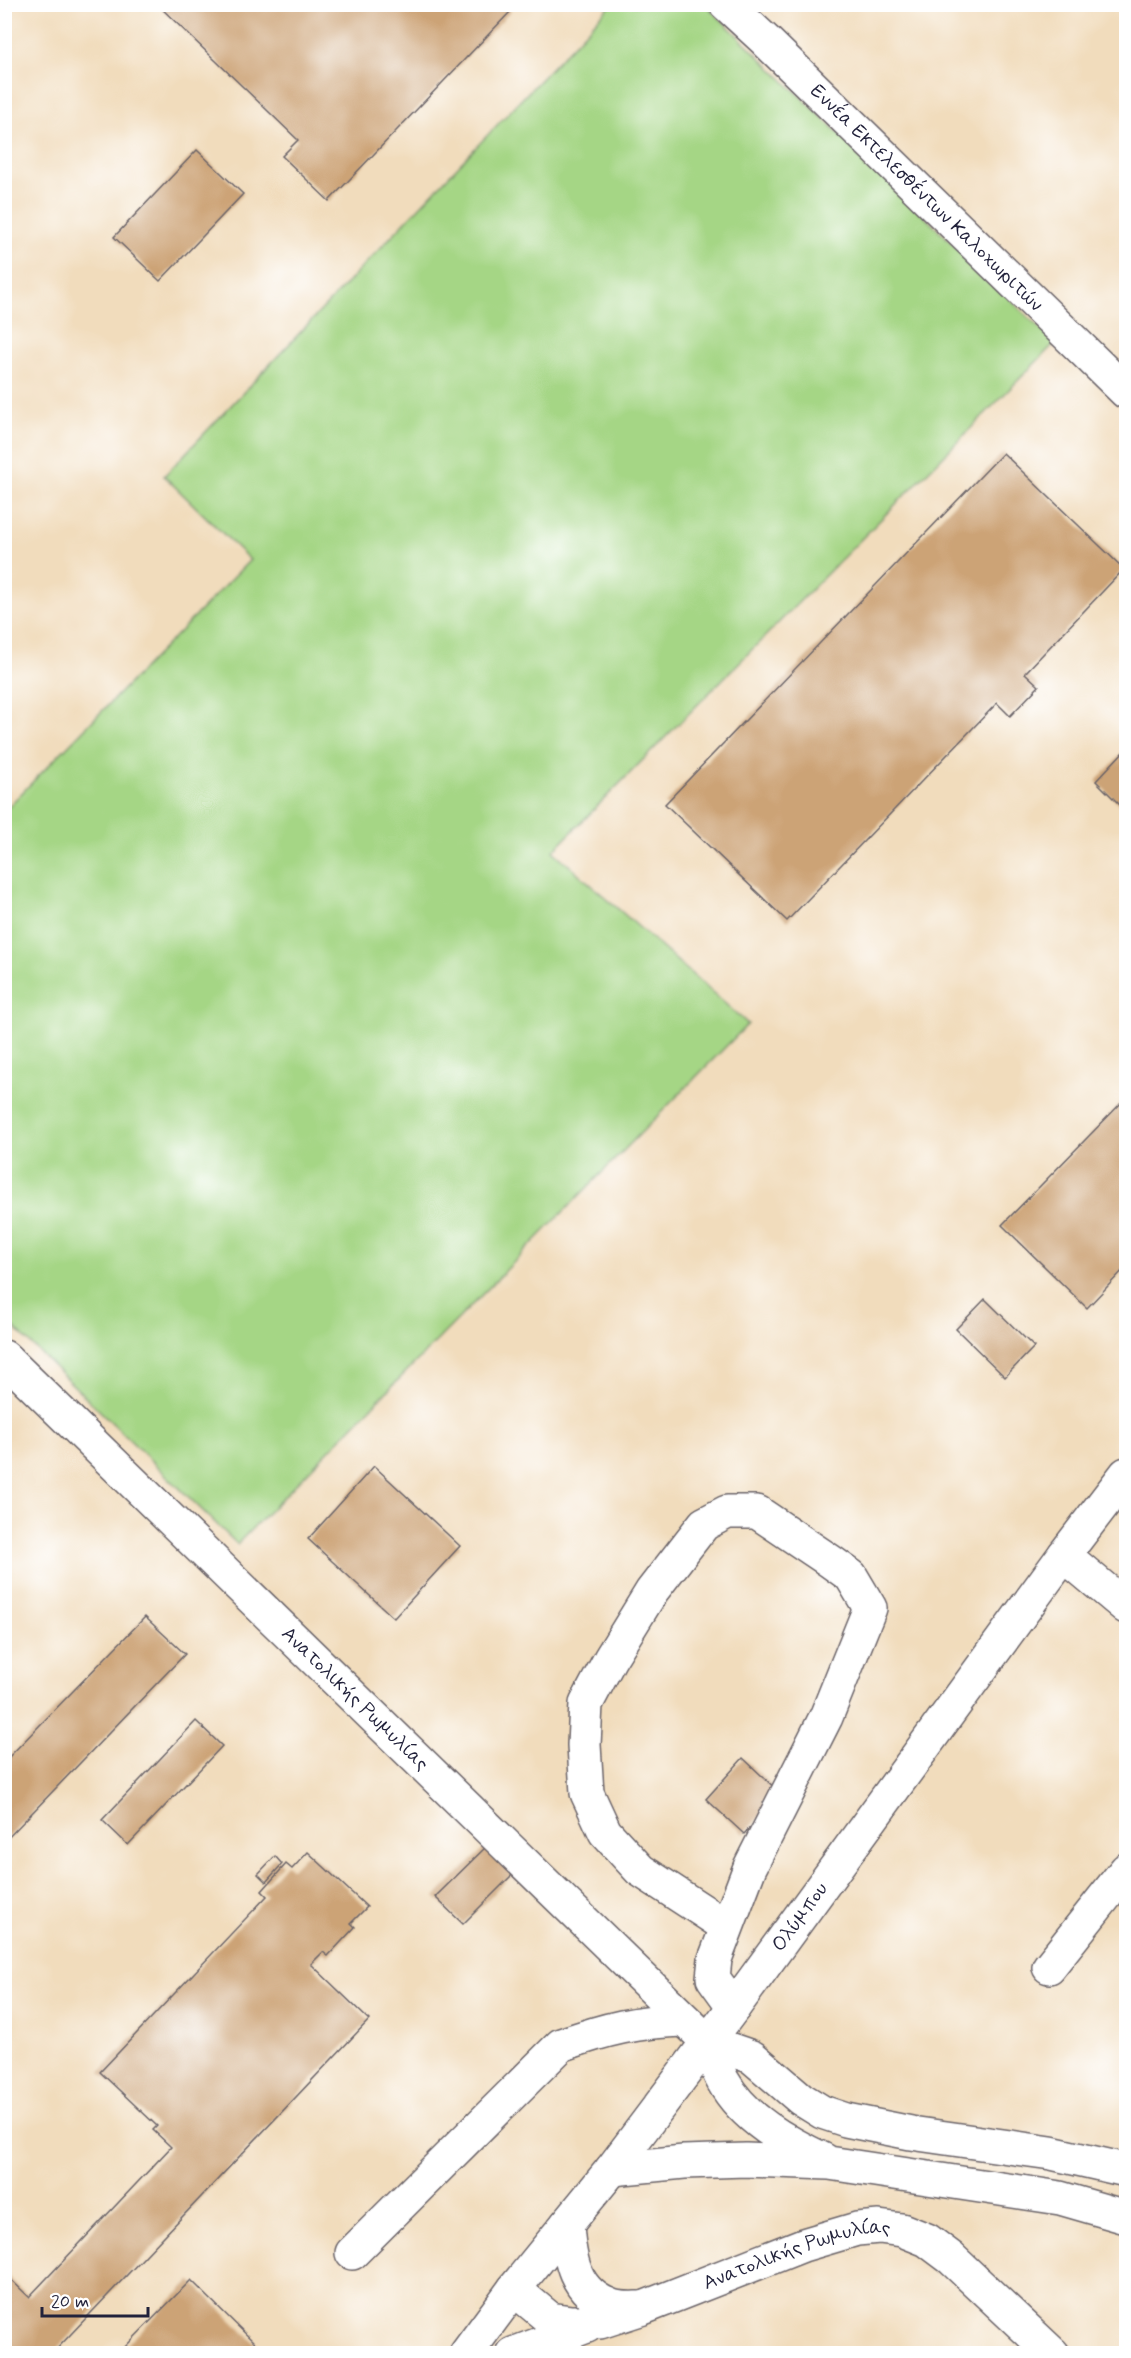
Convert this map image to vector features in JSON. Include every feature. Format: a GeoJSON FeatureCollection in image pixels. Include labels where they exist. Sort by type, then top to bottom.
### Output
{"type":"FeatureCollection","features":[{"type":"Feature","properties":{"kind":"main road","name":"Εννέα Εκτελεσθέντων Καλοχωριτών"},"geometry":{"type":"LineString","coordinates":[[726,4],[774,48],[1126,392]]}},
{"type":"Feature","properties":{"kind":"main road","name":"Ανατολικής Ρωμυλίας"},"geometry":{"type":"LineString","coordinates":[[4,1357],[697,2031]]}},
{"type":"Feature","properties":{"kind":"main road","name":"Ολύμπου"},"geometry":{"type":"LineString","coordinates":[[466,2354],[514,2289],[612,2169],[697,2031],[734,2007],[1064,1555],[1126,1474]]}},
{"type":"Feature","properties":{"kind":"main road"},"geometry":{"type":"LineString","coordinates":[[726,1926],[640,1870],[605,1832],[587,1793],[584,1745],[586,1704],[610,1659],[652,1591],[704,1524],[727,1512],[756,1512],[851,1576],[870,1608],[826,1717],[750,1867],[714,1959],[713,1978],[734,2007]]}},
{"type":"Feature","properties":{"kind":"main road"},"geometry":{"type":"LineString","coordinates":[[1064,1555],[1126,1607]]}},
{"type":"Feature","properties":{"kind":"main road"},"geometry":{"type":"LineString","coordinates":[[1049,1967],[1126,1870]]}},
{"type":"Feature","properties":{"kind":"main road"},"geometry":{"type":"LineString","coordinates":[[352,2253],[561,2045],[603,2030],[654,2021],[697,2031],[752,2057],[801,2099],[822,2112],[846,2120],[911,2133],[1051,2153],[1126,2170]]}},
{"type":"Feature","properties":{"kind":"main road"},"geometry":{"type":"LineString","coordinates":[[697,2031],[723,2081],[740,2104],[772,2132],[828,2163]]}},
{"type":"Feature","properties":{"kind":"main road"},"geometry":{"type":"LineString","coordinates":[[612,2169],[684,2162],[746,2160],[828,2163],[1060,2198],[1126,2217]]}},
{"type":"Feature","properties":{"kind":"main road"},"geometry":{"type":"LineString","coordinates":[[567,2224],[569,2256],[575,2272],[585,2287],[599,2300],[614,2307],[643,2308]]}},
{"type":"Feature","properties":{"kind":"main road","name":"Ανατολικής Ρωμυλίας"},"geometry":{"type":"LineString","coordinates":[[514,2289],[550,2319],[600,2322],[643,2308],[803,2245],[857,2229],[879,2227],[902,2230],[927,2240],[951,2258],[1053,2354]]}},
{"type":"Feature","properties":{"kind":"main road"},"geometry":{"type":"LineString","coordinates":[[513,2354],[600,2322]]}},
{"type":"Feature","properties":{"kind":"green space"},"geometry":{"type":"Polygon","coordinates":[[[611,5],[706,5],[1055,343],[553,851],[748,1024],[237,1544],[5,1319],[4,811],[250,560],[164,476],[611,5]]]}},
{"type":"Feature","properties":{"kind":"building"},"geometry":{"type":"Polygon","coordinates":[[[157,4],[505,4],[511,11],[329,201],[282,156],[298,140],[157,4]]]}},
{"type":"Feature","properties":{"kind":"building"},"geometry":{"type":"Polygon","coordinates":[[[197,150],[243,194],[160,281],[114,237],[197,150]]]}},
{"type":"Feature","properties":{"kind":"building"},"geometry":{"type":"Polygon","coordinates":[[[1003,453],[1124,569],[1025,673],[1039,686],[1010,716],[997,703],[787,921],[665,804],[1003,453]]]}},
{"type":"Feature","properties":{"kind":"building"},"geometry":{"type":"Polygon","coordinates":[[[1126,749],[1126,811],[1096,781],[1126,749]]]}},
{"type":"Feature","properties":{"kind":"building"},"geometry":{"type":"Polygon","coordinates":[[[1126,1098],[1126,1267],[1087,1308],[1002,1225],[1126,1098]]]}},
{"type":"Feature","properties":{"kind":"building"},"geometry":{"type":"Polygon","coordinates":[[[985,1299],[1034,1347],[1005,1377],[956,1329],[985,1299]]]}},
{"type":"Feature","properties":{"kind":"building"},"geometry":{"type":"Polygon","coordinates":[[[374,1466],[460,1546],[394,1618],[308,1539],[374,1466]]]}},
{"type":"Feature","properties":{"kind":"building"},"geometry":{"type":"Polygon","coordinates":[[[145,1617],[185,1654],[4,1842],[4,1762],[145,1617]]]}},
{"type":"Feature","properties":{"kind":"building"},"geometry":{"type":"Polygon","coordinates":[[[196,1721],[222,1746],[128,1845],[102,1820],[196,1721]]]}},
{"type":"Feature","properties":{"kind":"building"},"geometry":{"type":"Polygon","coordinates":[[[743,1758],[781,1794],[744,1834],[706,1799],[743,1758]]]}},
{"type":"Feature","properties":{"kind":"building"},"geometry":{"type":"Polygon","coordinates":[[[489,1844],[516,1871],[463,1924],[435,1897],[489,1844]]]}},
{"type":"Feature","properties":{"kind":"building"},"geometry":{"type":"Polygon","coordinates":[[[308,1852],[367,1907],[351,1923],[355,1927],[328,1956],[323,1952],[311,1964],[369,2020],[52,2354],[4,2354],[4,2273],[29,2297],[171,2147],[153,2130],[157,2126],[100,2072],[267,1896],[262,1891],[286,1864],[292,1869],[308,1852]]]}},
{"type":"Feature","properties":{"kind":"building"},"geometry":{"type":"Polygon","coordinates":[[[275,1856],[282,1864],[266,1882],[258,1874],[275,1856]]]}},
{"type":"Feature","properties":{"kind":"building"},"geometry":{"type":"Polygon","coordinates":[[[191,2280],[266,2354],[118,2354],[191,2280]]]}}]}
